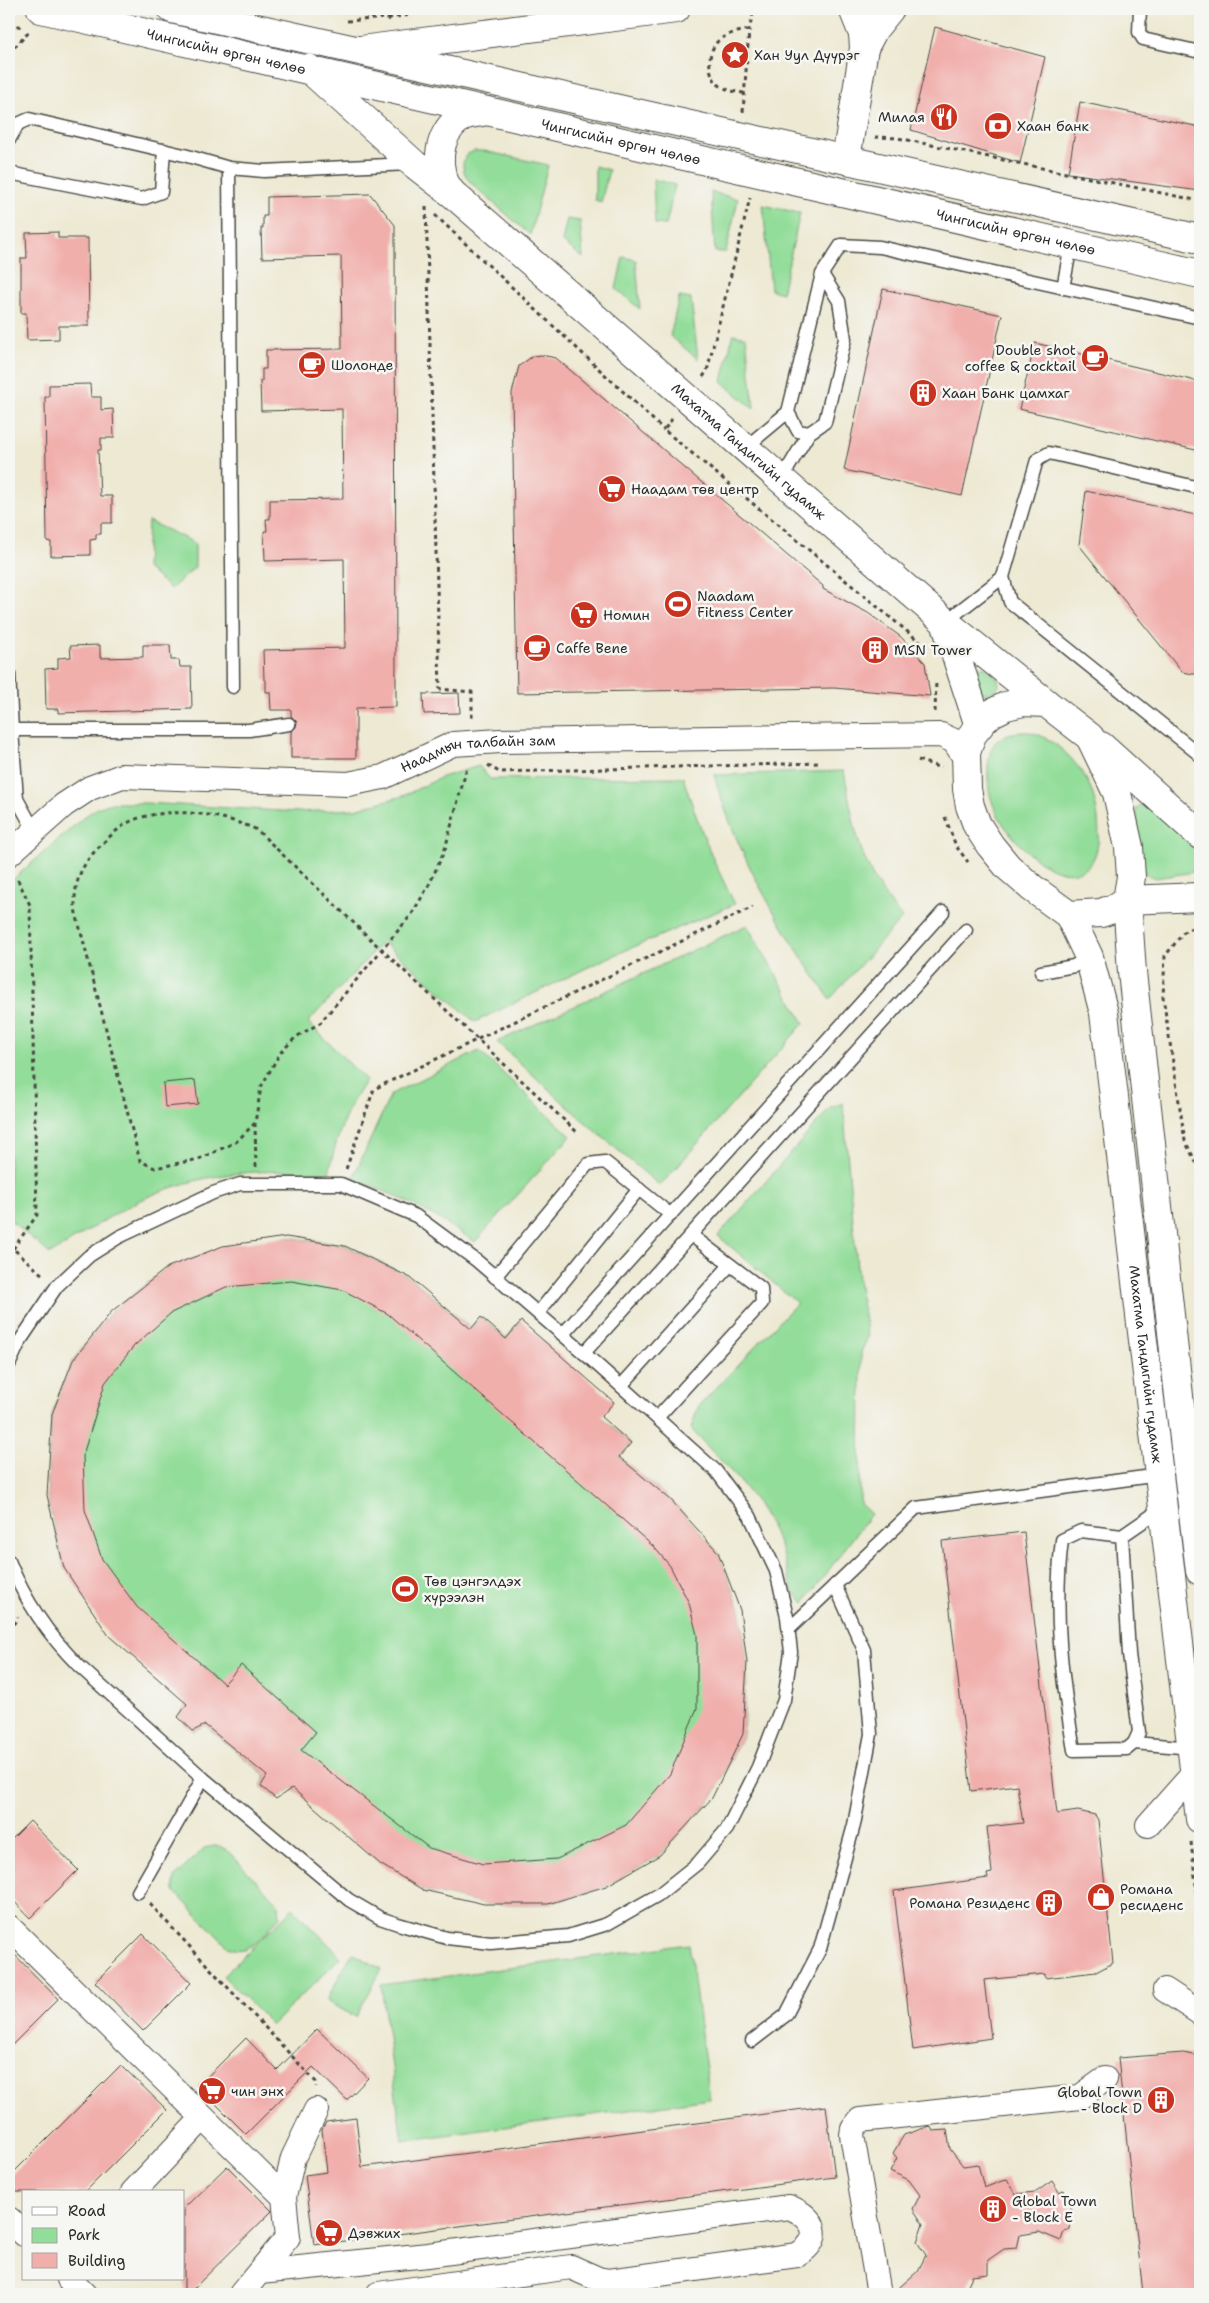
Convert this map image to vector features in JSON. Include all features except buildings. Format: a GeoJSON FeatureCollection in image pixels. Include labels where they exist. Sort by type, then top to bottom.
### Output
{"type":"FeatureCollection","features":[{"type":"Feature","properties":{"kind":"main road","name":"Чингисийн өргөн чөлөө"},"geometry":{"type":"LineString","coordinates":[[172,9],[362,50],[848,148],[1200,239]]}},
{"type":"Feature","properties":{"kind":"main road"},"geometry":{"type":"LineString","coordinates":[[362,50],[676,9]]}},
{"type":"Feature","properties":{"kind":"main road"},"geometry":{"type":"LineString","coordinates":[[848,148],[864,48],[863,34],[853,9]]}},
{"type":"Feature","properties":{"kind":"main road"},"geometry":{"type":"LineString","coordinates":[[864,48],[874,29],[890,9]]}},
{"type":"Feature","properties":{"kind":"main road","name":"Чингисийн өргөн чөлөө"},"geometry":{"type":"LineString","coordinates":[[37,19],[308,68],[486,111],[1200,274]]}},
{"type":"Feature","properties":{"kind":"main road","name":"Махатма Гандигийн гудамж"},"geometry":{"type":"LineString","coordinates":[[308,68],[414,164],[454,195],[945,622],[1090,736],[1200,835]]}},
{"type":"Feature","properties":{"kind":"main road"},"geometry":{"type":"LineString","coordinates":[[454,195],[446,186],[439,165],[438,154],[449,130],[461,117],[486,111]]}},
{"type":"Feature","properties":{"kind":"main road"},"geometry":{"type":"LineString","coordinates":[[945,622],[978,726]]}},
{"type":"Feature","properties":{"kind":"main road"},"geometry":{"type":"LineString","coordinates":[[1046,703],[1023,702],[1006,706],[992,713],[978,726],[954,764],[975,820],[985,838],[1008,867],[1068,915],[1101,913],[1115,908],[1127,900],[1200,897]]}},
{"type":"Feature","properties":{"kind":"main road","name":"Махатма Гандигийн гудамж"},"geometry":{"type":"LineString","coordinates":[[1090,736],[1113,783],[1122,811],[1129,847],[1131,878],[1127,900],[1132,972],[1194,1471],[1200,1571]]}},
{"type":"Feature","properties":{"kind":"main road","name":"Махатма Гандигийн гудамж"},"geometry":{"type":"LineString","coordinates":[[1068,915],[1090,957],[1105,1018],[1193,1760],[1195,1826]]}},
{"type":"Feature","properties":{"kind":"street","name":"Наадмын талбайн зам"},"geometry":{"type":"LineString","coordinates":[[11,862],[34,830],[64,805],[90,788],[122,776],[348,784],[383,777],[453,744],[472,742],[945,736],[954,741],[954,764]]}},
{"type":"Feature","properties":{"kind":"street"},"geometry":{"type":"LineString","coordinates":[[1148,1825],[1193,1760]]}},
{"type":"Feature","properties":{"kind":"street"},"geometry":{"type":"LineString","coordinates":[[9,1927],[284,2198]]}},
{"type":"Feature","properties":{"kind":"street"},"geometry":{"type":"LineString","coordinates":[[1165,1990],[1200,2013]]}},
{"type":"Feature","properties":{"kind":"street"},"geometry":{"type":"LineString","coordinates":[[879,2294],[852,2135],[853,2129],[860,2120],[1080,2097],[1105,2079]]}},
{"type":"Feature","properties":{"kind":"street"},"geometry":{"type":"LineString","coordinates":[[241,2294],[288,2237],[284,2198],[293,2158],[316,2110]]}},
{"type":"Feature","properties":{"kind":"street"},"geometry":{"type":"LineString","coordinates":[[134,2190],[203,2118]]}},
{"type":"Feature","properties":{"kind":"street"},"geometry":{"type":"LineString","coordinates":[[260,2272],[428,2255],[789,2208],[803,2213],[812,2224],[814,2236],[808,2248],[797,2255],[620,2279],[598,2279],[571,2267],[378,2294]]}},
{"type":"Feature","properties":{"kind":"street"},"geometry":{"type":"LineString","coordinates":[[9,2219],[22,2232]]}},
{"type":"Feature","properties":{"kind":"street"},"geometry":{"type":"LineString","coordinates":[[568,2237],[571,2267]]}},
{"type":"Feature","properties":{"kind":"street"},"geometry":{"type":"LineString","coordinates":[[428,2255],[432,2287]]}},
{"type":"Feature","properties":{"kind":"street"},"geometry":{"type":"LineString","coordinates":[[70,2280],[84,2294]]}},
{"type":"Feature","properties":{"kind":"lane"},"geometry":{"type":"LineString","coordinates":[[1140,9],[1139,32],[1143,39],[1200,52]]}},
{"type":"Feature","properties":{"kind":"lane"},"geometry":{"type":"LineString","coordinates":[[9,140],[18,124],[29,119],[164,150],[229,168],[264,171],[414,164]]}},
{"type":"Feature","properties":{"kind":"lane"},"geometry":{"type":"LineString","coordinates":[[9,173],[142,199],[161,192],[164,150]]}},
{"type":"Feature","properties":{"kind":"lane"},"geometry":{"type":"LineString","coordinates":[[229,168],[233,687]]}},
{"type":"Feature","properties":{"kind":"lane"},"geometry":{"type":"LineString","coordinates":[[745,448],[788,412],[822,274],[842,245],[880,247],[1200,318]]}},
{"type":"Feature","properties":{"kind":"lane"},"geometry":{"type":"LineString","coordinates":[[1063,288],[1071,245]]}},
{"type":"Feature","properties":{"kind":"lane"},"geometry":{"type":"LineString","coordinates":[[782,480],[809,433],[825,422],[845,339],[839,301],[822,274]]}},
{"type":"Feature","properties":{"kind":"lane"},"geometry":{"type":"LineString","coordinates":[[788,412],[798,431],[809,433]]}},
{"type":"Feature","properties":{"kind":"lane"},"geometry":{"type":"LineString","coordinates":[[1200,488],[1049,453],[1037,460],[1003,577],[1010,602],[1200,755]]}},
{"type":"Feature","properties":{"kind":"lane"},"geometry":{"type":"LineString","coordinates":[[945,622],[1003,577]]}},
{"type":"Feature","properties":{"kind":"lane"},"geometry":{"type":"LineString","coordinates":[[9,673],[17,799],[34,830]]}},
{"type":"Feature","properties":{"kind":"lane"},"geometry":{"type":"LineString","coordinates":[[12,730],[249,730],[289,724]]}},
{"type":"Feature","properties":{"kind":"lane"},"geometry":{"type":"LineString","coordinates":[[563,1334],[943,912]]}},
{"type":"Feature","properties":{"kind":"lane"},"geometry":{"type":"LineString","coordinates":[[584,1353],[966,930]]}},
{"type":"Feature","properties":{"kind":"lane"},"geometry":{"type":"LineString","coordinates":[[1041,972],[1074,966],[1090,957]]}},
{"type":"Feature","properties":{"kind":"lane"},"geometry":{"type":"LineString","coordinates":[[496,1277],[588,1164],[605,1162],[671,1215]]}},
{"type":"Feature","properties":{"kind":"lane"},"geometry":{"type":"LineString","coordinates":[[9,1364],[20,1341],[57,1286],[89,1256],[138,1226],[224,1189],[244,1183],[341,1184],[416,1216],[496,1277],[622,1386],[716,1471],[750,1516],[776,1571],[789,1630],[790,1665],[784,1700],[758,1767],[727,1829],[698,1863],[658,1896],[621,1918],[581,1933],[513,1942],[481,1943],[438,1936],[380,1918],[349,1900],[320,1878],[203,1778],[87,1674],[61,1648],[35,1614],[9,1561]]}},
{"type":"Feature","properties":{"kind":"lane"},"geometry":{"type":"LineString","coordinates":[[538,1313],[639,1189]]}},
{"type":"Feature","properties":{"kind":"lane"},"geometry":{"type":"LineString","coordinates":[[657,1418],[762,1303],[761,1288],[691,1235]]}},
{"type":"Feature","properties":{"kind":"lane"},"geometry":{"type":"LineString","coordinates":[[622,1386],[730,1265]]}},
{"type":"Feature","properties":{"kind":"lane"},"geometry":{"type":"LineString","coordinates":[[789,1630],[916,1508],[1161,1488],[1151,1516],[1122,1536],[1081,1531],[1062,1540],[1058,1575],[1060,1643],[1066,1703],[1074,1750],[1127,1749],[1134,1742],[1139,1732],[1138,1711],[1129,1654],[1122,1536]]}},
{"type":"Feature","properties":{"kind":"lane"},"geometry":{"type":"LineString","coordinates":[[752,2041],[786,2014],[820,1949],[854,1825],[871,1734],[864,1650],[835,1585]]}},
{"type":"Feature","properties":{"kind":"lane"},"geometry":{"type":"LineString","coordinates":[[1134,1742],[1193,1760]]}},
{"type":"Feature","properties":{"kind":"lane"},"geometry":{"type":"LineString","coordinates":[[138,1892],[203,1778]]}},
{"type":"Feature","properties":{"kind":"path"},"geometry":{"type":"LineString","coordinates":[[742,118],[749,30],[754,9]]}},
{"type":"Feature","properties":{"kind":"path"},"geometry":{"type":"LineString","coordinates":[[9,53],[37,19]]}},
{"type":"Feature","properties":{"kind":"path"},"geometry":{"type":"LineString","coordinates":[[744,93],[718,84],[713,77],[710,62],[713,48],[722,38],[749,30]]}},
{"type":"Feature","properties":{"kind":"path"},"geometry":{"type":"LineString","coordinates":[[848,148],[898,138],[1200,201]]}},
{"type":"Feature","properties":{"kind":"path"},"geometry":{"type":"LineString","coordinates":[[664,430],[707,371],[750,196],[760,197]]}},
{"type":"Feature","properties":{"kind":"path"},"geometry":{"type":"LineString","coordinates":[[420,200],[664,430],[928,649]]}},
{"type":"Feature","properties":{"kind":"path"},"geometry":{"type":"LineString","coordinates":[[426,207],[440,690],[472,692],[472,724]]}},
{"type":"Feature","properties":{"kind":"path"},"geometry":{"type":"LineString","coordinates":[[934,674],[936,682],[934,736],[954,764]]}},
{"type":"Feature","properties":{"kind":"path"},"geometry":{"type":"LineString","coordinates":[[908,760],[954,764]]}},
{"type":"Feature","properties":{"kind":"path"},"geometry":{"type":"LineString","coordinates":[[257,1183],[255,1123],[261,1087],[280,1053],[296,1037],[320,1023],[383,951],[412,914],[430,883],[445,849],[458,808],[468,762],[460,765]]}},
{"type":"Feature","properties":{"kind":"path"},"geometry":{"type":"LineString","coordinates":[[485,763],[499,772],[828,762]]}},
{"type":"Feature","properties":{"kind":"path"},"geometry":{"type":"LineString","coordinates":[[942,774],[954,764]]}},
{"type":"Feature","properties":{"kind":"path"},"geometry":{"type":"LineString","coordinates":[[944,810],[950,834],[956,846],[973,867]]}},
{"type":"Feature","properties":{"kind":"path"},"geometry":{"type":"LineString","coordinates":[[255,1123],[236,1142],[199,1159],[155,1168],[140,1161],[75,909],[74,888],[81,871],[94,852],[116,830],[139,818],[175,813],[236,820],[256,830],[579,1134]]}},
{"type":"Feature","properties":{"kind":"path"},"geometry":{"type":"LineString","coordinates":[[11,862],[30,906],[37,1215],[13,1249]]}},
{"type":"Feature","properties":{"kind":"path"},"geometry":{"type":"LineString","coordinates":[[341,1184],[374,1089],[752,907]]}},
{"type":"Feature","properties":{"kind":"path"},"geometry":{"type":"LineString","coordinates":[[1200,924],[1184,932],[1165,956],[1163,997],[1185,1141],[1199,1168],[1200,1178]]}},
{"type":"Feature","properties":{"kind":"path"},"geometry":{"type":"LineString","coordinates":[[9,1245],[57,1286]]}},
{"type":"Feature","properties":{"kind":"path"},"geometry":{"type":"LineString","coordinates":[[1195,1826],[1200,1918]]}},
{"type":"Feature","properties":{"kind":"path"},"geometry":{"type":"LineString","coordinates":[[138,1892],[316,2082],[316,2110]]}},
{"type":"Feature","properties":{"kind":"green space"},"geometry":{"type":"Polygon","coordinates":[[[474,151],[484,151],[548,165],[530,235],[472,184],[465,174],[463,163],[466,155],[474,151]]]}},
{"type":"Feature","properties":{"kind":"green space"},"geometry":{"type":"Polygon","coordinates":[[[595,166],[609,170],[601,202],[595,200],[595,166]]]}},
{"type":"Feature","properties":{"kind":"green space"},"geometry":{"type":"Polygon","coordinates":[[[653,179],[675,185],[666,225],[655,224],[653,179]]]}},
{"type":"Feature","properties":{"kind":"green space"},"geometry":{"type":"Polygon","coordinates":[[[711,192],[738,199],[726,252],[715,252],[711,192]]]}},
{"type":"Feature","properties":{"kind":"green space"},"geometry":{"type":"Polygon","coordinates":[[[763,205],[800,213],[782,293],[771,290],[763,205]]]}},
{"type":"Feature","properties":{"kind":"green space"},"geometry":{"type":"Polygon","coordinates":[[[567,219],[580,221],[583,258],[562,241],[567,219]]]}},
{"type":"Feature","properties":{"kind":"green space"},"geometry":{"type":"Polygon","coordinates":[[[623,257],[636,260],[640,309],[616,289],[623,257]]]}},
{"type":"Feature","properties":{"kind":"green space"},"geometry":{"type":"Polygon","coordinates":[[[679,297],[691,299],[698,359],[670,336],[679,297]]]}},
{"type":"Feature","properties":{"kind":"green space"},"geometry":{"type":"Polygon","coordinates":[[[733,334],[746,337],[754,409],[722,382],[733,334]]]}},
{"type":"Feature","properties":{"kind":"green space"},"geometry":{"type":"Polygon","coordinates":[[[148,521],[195,543],[195,567],[171,589],[146,568],[148,521]]]}},
{"type":"Feature","properties":{"kind":"green space"},"geometry":{"type":"Polygon","coordinates":[[[978,667],[985,667],[998,679],[999,685],[995,690],[988,693],[979,692],[974,671],[978,667]]]}},
{"type":"Feature","properties":{"kind":"green space"},"geometry":{"type":"Polygon","coordinates":[[[1018,732],[1029,732],[1048,739],[1066,753],[1087,780],[1095,800],[1099,829],[1095,856],[1088,866],[1078,872],[1063,872],[1053,869],[1043,864],[1023,848],[999,818],[992,801],[989,789],[988,765],[992,748],[1001,737],[1018,732]]]}},
{"type":"Feature","properties":{"kind":"green space"},"geometry":{"type":"Polygon","coordinates":[[[479,766],[490,779],[683,777],[706,842],[735,904],[603,960],[475,1022],[383,942],[308,1022],[366,1080],[343,1124],[329,1173],[248,1172],[222,1175],[172,1187],[122,1210],[50,1254],[9,1219],[9,883],[84,817],[97,808],[112,803],[145,803],[298,812],[355,809],[403,796],[442,777],[479,766]]]}},
{"type":"Feature","properties":{"kind":"green space"},"geometry":{"type":"Polygon","coordinates":[[[844,771],[853,819],[863,855],[879,886],[902,918],[830,999],[778,919],[748,864],[735,835],[714,775],[844,771]]]}},
{"type":"Feature","properties":{"kind":"green space"},"geometry":{"type":"Polygon","coordinates":[[[1141,804],[1150,806],[1200,849],[1200,871],[1156,878],[1146,875],[1141,864],[1136,809],[1141,804]]]}},
{"type":"Feature","properties":{"kind":"green space"},"geometry":{"type":"Polygon","coordinates":[[[747,925],[804,1023],[660,1186],[578,1116],[497,1042],[747,925]]]}},
{"type":"Feature","properties":{"kind":"green space"},"geometry":{"type":"Polygon","coordinates":[[[479,1051],[571,1136],[475,1242],[416,1206],[386,1192],[352,1180],[391,1094],[479,1051]]]}},
{"type":"Feature","properties":{"kind":"green space"},"geometry":{"type":"Polygon","coordinates":[[[843,1103],[858,1280],[868,1337],[861,1352],[860,1504],[871,1514],[804,1603],[793,1592],[780,1546],[770,1524],[757,1503],[739,1480],[691,1429],[698,1407],[797,1303],[718,1236],[830,1108],[843,1103]]]}},
{"type":"Feature","properties":{"kind":"green space","name":"Төв цэнгэлдэх хүрээлэн"},"geometry":{"type":"Polygon","coordinates":[[[286,1237],[345,1245],[411,1278],[471,1328],[481,1317],[506,1338],[521,1321],[601,1417],[631,1443],[619,1457],[671,1500],[718,1552],[740,1610],[747,1662],[743,1734],[712,1798],[660,1855],[606,1886],[548,1904],[484,1904],[423,1890],[292,1788],[276,1799],[261,1786],[266,1776],[205,1725],[193,1731],[178,1717],[187,1704],[64,1568],[47,1495],[52,1414],[73,1360],[112,1311],[168,1267],[286,1237]]]}},
{"type":"Feature","properties":{"kind":"green space"},"geometry":{"type":"Polygon","coordinates":[[[222,1847],[228,1851],[279,1905],[280,1915],[277,1920],[256,1943],[249,1947],[235,1950],[228,1947],[174,1891],[176,1876],[204,1848],[222,1847]]]}},
{"type":"Feature","properties":{"kind":"green space"},"geometry":{"type":"Polygon","coordinates":[[[293,1908],[341,1957],[272,2025],[223,1976],[293,1908]]]}},
{"type":"Feature","properties":{"kind":"green space"},"geometry":{"type":"Polygon","coordinates":[[[689,1944],[710,2099],[402,2141],[381,1985],[689,1944]]]}},
{"type":"Feature","properties":{"kind":"green space"},"geometry":{"type":"Polygon","coordinates":[[[352,1953],[382,1969],[356,2017],[326,2001],[352,1953]]]}},
{"type":"Feature","properties":{"kind":"place","name":"Хан Уул Дүүрэг"},"geometry":{"type":"Point","coordinates":[735,55]}},
{"type":"Feature","properties":{"kind":"place","name":"Милая"},"geometry":{"type":"Point","coordinates":[944,117]}},
{"type":"Feature","properties":{"kind":"place","name":"Хаан банк"},"geometry":{"type":"Point","coordinates":[998,126]}},
{"type":"Feature","properties":{"kind":"place","name":"Double shot coffee & cocktail"},"geometry":{"type":"Point","coordinates":[1095,358]}},
{"type":"Feature","properties":{"kind":"place","name":"Шолонде"},"geometry":{"type":"Point","coordinates":[312,365]}},
{"type":"Feature","properties":{"kind":"place","name":"Хаан Банк цамхаг"},"geometry":{"type":"Point","coordinates":[923,393]}},
{"type":"Feature","properties":{"kind":"place","name":"Наадам төв центр"},"geometry":{"type":"Point","coordinates":[612,489]}},
{"type":"Feature","properties":{"kind":"place","name":"Naadam Fitness Center"},"geometry":{"type":"Point","coordinates":[678,604]}},
{"type":"Feature","properties":{"kind":"place","name":"Номин"},"geometry":{"type":"Point","coordinates":[584,615]}},
{"type":"Feature","properties":{"kind":"place","name":"Caffe Bene"},"geometry":{"type":"Point","coordinates":[537,648]}},
{"type":"Feature","properties":{"kind":"place","name":"MSN Tower"},"geometry":{"type":"Point","coordinates":[875,650]}},
{"type":"Feature","properties":{"kind":"place","name":"Төв цэнгэлдэх хүрээлэн"},"geometry":{"type":"Point","coordinates":[405,1589]}},
{"type":"Feature","properties":{"kind":"place","name":"Романа ресиденс"},"geometry":{"type":"Point","coordinates":[1101,1897]}},
{"type":"Feature","properties":{"kind":"place","name":"Романа Резиденс"},"geometry":{"type":"Point","coordinates":[1049,1903]}},
{"type":"Feature","properties":{"kind":"place","name":"чин энх"},"geometry":{"type":"Point","coordinates":[212,2091]}},
{"type":"Feature","properties":{"kind":"place","name":"Global Town - Block D"},"geometry":{"type":"Point","coordinates":[1161,2100]}},
{"type":"Feature","properties":{"kind":"place","name":"Global Town - Block E"},"geometry":{"type":"Point","coordinates":[993,2209]}},
{"type":"Feature","properties":{"kind":"place","name":"Дэвжих"},"geometry":{"type":"Point","coordinates":[329,2233]}}]}
